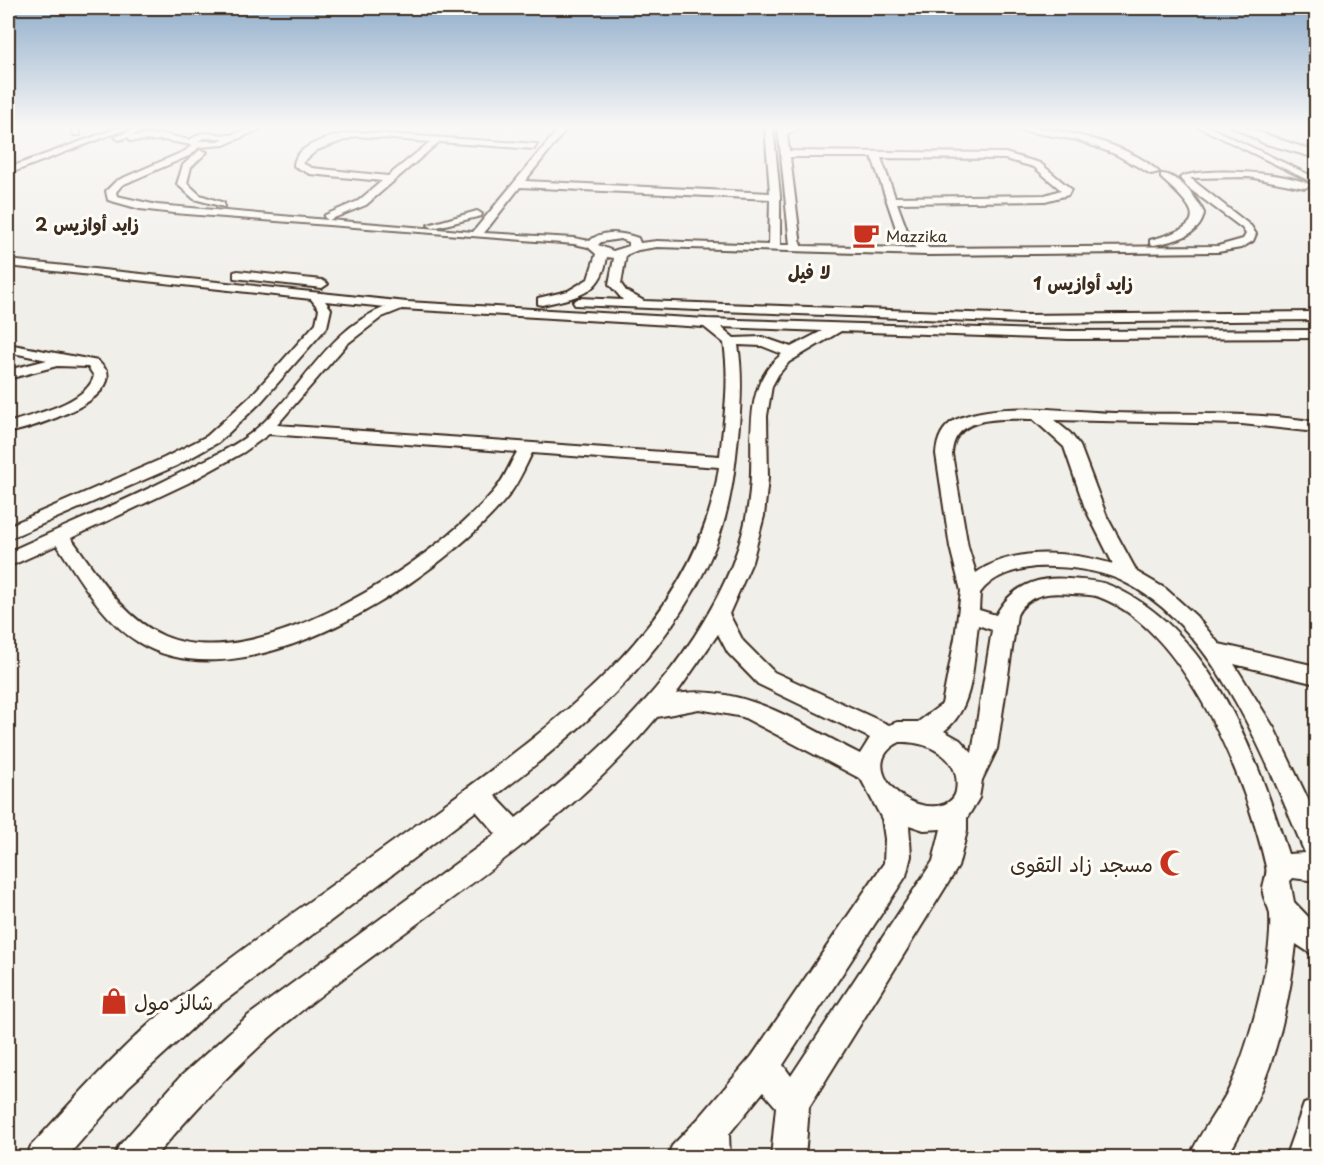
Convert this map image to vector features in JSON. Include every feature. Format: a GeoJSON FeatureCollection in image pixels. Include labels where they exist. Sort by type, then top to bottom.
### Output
{"type":"FeatureCollection","features":[{"type":"Feature","properties":{"kind":"street"},"geometry":{"type":"LineString","coordinates":[[125,180],[111,191],[112,198],[124,203],[574,241],[621,254],[635,248],[657,244],[900,249],[1197,249],[1237,246],[1248,241],[1251,234],[1246,226],[1193,180]]}},
{"type":"Feature","properties":{"kind":"street"},"geometry":{"type":"LineString","coordinates":[[183,180],[183,184],[197,197],[232,208],[329,217],[345,222],[370,220],[431,225],[463,231]]}},
{"type":"Feature","properties":{"kind":"street"},"geometry":{"type":"LineString","coordinates":[[329,217],[362,203],[389,180]]}},
{"type":"Feature","properties":{"kind":"street"},"geometry":{"type":"LineString","coordinates":[[479,232],[521,180]]}},
{"type":"Feature","properties":{"kind":"street"},"geometry":{"type":"LineString","coordinates":[[774,180],[774,245]]}},
{"type":"Feature","properties":{"kind":"street"},"geometry":{"type":"LineString","coordinates":[[789,180],[796,246]]}},
{"type":"Feature","properties":{"kind":"street"},"geometry":{"type":"LineString","coordinates":[[884,180],[902,231],[924,249],[1135,245],[1174,237],[1208,216],[1234,218]]}},
{"type":"Feature","properties":{"kind":"street"},"geometry":{"type":"LineString","coordinates":[[891,200],[1045,198],[1065,193],[1066,189],[1056,180]]}},
{"type":"Feature","properties":{"kind":"street"},"geometry":{"type":"LineString","coordinates":[[1175,180],[1208,216]]}},
{"type":"Feature","properties":{"kind":"street"},"geometry":{"type":"LineString","coordinates":[[1287,180],[1317,189]]}},
{"type":"Feature","properties":{"kind":"street"},"geometry":{"type":"LineString","coordinates":[[518,184],[775,195]]}},
{"type":"Feature","properties":{"kind":"street"},"geometry":{"type":"LineString","coordinates":[[173,208],[197,197]]}},
{"type":"Feature","properties":{"kind":"street"},"geometry":{"type":"LineString","coordinates":[[362,203],[362,213],[370,220]]}},
{"type":"Feature","properties":{"kind":"street"},"geometry":{"type":"LineString","coordinates":[[431,225],[480,210],[463,231]]}},
{"type":"Feature","properties":{"kind":"street"},"geometry":{"type":"LineString","coordinates":[[493,214],[501,224],[519,231]]}},
{"type":"Feature","properties":{"kind":"street"},"geometry":{"type":"LineString","coordinates":[[740,241],[774,226]]}},
{"type":"Feature","properties":{"kind":"street"},"geometry":{"type":"LineString","coordinates":[[479,232],[519,231],[605,237],[740,241],[774,245]]}},
{"type":"Feature","properties":{"kind":"street"},"geometry":{"type":"LineString","coordinates":[[900,249],[897,241],[902,231]]}},
{"type":"Feature","properties":{"kind":"street"},"geometry":{"type":"LineString","coordinates":[[542,301],[560,297],[589,284],[597,276],[598,239],[605,237]]}},
{"type":"Feature","properties":{"kind":"street"},"geometry":{"type":"LineString","coordinates":[[628,237],[637,244],[635,248]]}},
{"type":"Feature","properties":{"kind":"street"},"geometry":{"type":"LineString","coordinates":[[1174,237],[1197,249]]}},
{"type":"Feature","properties":{"kind":"street"},"geometry":{"type":"LineString","coordinates":[[8,252],[416,294],[542,301],[939,317],[1105,319],[1317,316]]}},
{"type":"Feature","properties":{"kind":"street"},"geometry":{"type":"LineString","coordinates":[[8,262],[22,254]]}},
{"type":"Feature","properties":{"kind":"street"},"geometry":{"type":"LineString","coordinates":[[621,254],[613,276],[614,284],[630,299],[645,304]]}},
{"type":"Feature","properties":{"kind":"street"},"geometry":{"type":"LineString","coordinates":[[8,262],[407,306],[707,323],[1069,335],[1317,334]]}},
{"type":"Feature","properties":{"kind":"street"},"geometry":{"type":"LineString","coordinates":[[287,294],[302,282]]}},
{"type":"Feature","properties":{"kind":"street"},"geometry":{"type":"LineString","coordinates":[[8,533],[170,462],[213,439],[256,399],[322,324],[325,309],[316,297]]}},
{"type":"Feature","properties":{"kind":"street"},"geometry":{"type":"LineString","coordinates":[[8,560],[184,478],[231,453],[266,429],[354,328],[376,314],[407,306]]}},
{"type":"Feature","properties":{"kind":"street"},"geometry":{"type":"LineString","coordinates":[[939,317],[946,332]]}},
{"type":"Feature","properties":{"kind":"street"},"geometry":{"type":"LineString","coordinates":[[707,323],[731,342],[758,340],[771,343],[791,353]]}},
{"type":"Feature","properties":{"kind":"street"},"geometry":{"type":"LineString","coordinates":[[131,1158],[148,1135],[230,1051],[318,981],[514,835],[598,764],[651,708],[682,670],[732,586],[754,523],[765,387],[771,375],[791,353],[839,328]]}},
{"type":"Feature","properties":{"kind":"street"},"geometry":{"type":"LineString","coordinates":[[43,1158],[117,1076],[199,1001],[541,748],[594,701],[636,656],[670,612],[694,570],[712,531],[723,495],[734,390],[731,342]]}},
{"type":"Feature","properties":{"kind":"street"},"geometry":{"type":"LineString","coordinates":[[8,348],[71,360],[99,368],[102,375],[93,391],[64,407],[8,428]]}},
{"type":"Feature","properties":{"kind":"street"},"geometry":{"type":"LineString","coordinates":[[8,375],[71,360]]}},
{"type":"Feature","properties":{"kind":"street"},"geometry":{"type":"LineString","coordinates":[[921,732],[938,724],[950,714],[956,699],[969,615],[971,592],[955,527],[944,442],[950,431],[962,423],[978,418],[1039,417],[1262,422],[1317,427]]}},
{"type":"Feature","properties":{"kind":"street"},"geometry":{"type":"LineString","coordinates":[[1039,417],[1054,426],[1075,448],[1094,508],[1130,577]]}},
{"type":"Feature","properties":{"kind":"street"},"geometry":{"type":"LineString","coordinates":[[266,429],[727,462]]}},
{"type":"Feature","properties":{"kind":"street"},"geometry":{"type":"LineString","coordinates":[[60,536],[128,624],[160,644],[204,651],[255,647],[322,624],[430,560],[470,527],[501,494],[527,448]]}},
{"type":"Feature","properties":{"kind":"street"},"geometry":{"type":"LineString","coordinates":[[971,592],[987,576],[1009,565],[1035,560],[1065,560],[1097,566],[1130,577],[1160,597],[1215,651],[1286,774],[1317,848]]}},
{"type":"Feature","properties":{"kind":"street"},"geometry":{"type":"LineString","coordinates":[[970,777],[979,765],[985,749],[1003,625],[1008,608],[1021,595],[1040,587],[1063,585],[1090,588],[1117,597],[1142,610],[1189,662],[1208,691],[1248,773],[1280,870],[1275,881],[1276,896],[1284,913],[1299,930],[1317,943]]}},
{"type":"Feature","properties":{"kind":"street"},"geometry":{"type":"LineString","coordinates":[[1142,610],[1160,597]]}},
{"type":"Feature","properties":{"kind":"street"},"geometry":{"type":"LineString","coordinates":[[717,613],[735,647],[766,678],[888,735]]}},
{"type":"Feature","properties":{"kind":"street"},"geometry":{"type":"LineString","coordinates":[[969,615],[1003,625]]}},
{"type":"Feature","properties":{"kind":"street"},"geometry":{"type":"LineString","coordinates":[[1215,651],[1317,675]]}},
{"type":"Feature","properties":{"kind":"street"},"geometry":{"type":"LineString","coordinates":[[651,708],[699,700],[747,708],[871,772]]}},
{"type":"Feature","properties":{"kind":"street"},"geometry":{"type":"LineString","coordinates":[[903,731],[921,732],[948,744],[958,755],[970,777],[969,793],[964,805],[954,813],[939,818],[921,818],[904,812],[888,801],[877,787],[871,772],[871,756],[877,744],[888,735],[903,731]]}},
{"type":"Feature","properties":{"kind":"street"},"geometry":{"type":"LineString","coordinates":[[479,796],[514,835]]}},
{"type":"Feature","properties":{"kind":"street"},"geometry":{"type":"LineString","coordinates":[[684,1158],[713,1143],[897,867],[899,845],[896,823],[888,801]]}},
{"type":"Feature","properties":{"kind":"street"},"geometry":{"type":"LineString","coordinates":[[788,1158],[794,1102],[945,867],[953,840],[954,813]]}},
{"type":"Feature","properties":{"kind":"street"},"geometry":{"type":"LineString","coordinates":[[1280,870],[1293,865],[1317,868]]}},
{"type":"Feature","properties":{"kind":"street"},"geometry":{"type":"LineString","coordinates":[[1206,1158],[1249,1083],[1268,1025],[1280,969],[1284,913]]}},
{"type":"Feature","properties":{"kind":"street"},"geometry":{"type":"LineString","coordinates":[[763,1067],[794,1102]]}},
{"type":"Feature","properties":{"kind":"street"},"geometry":{"type":"LineString","coordinates":[[1302,1158],[1317,1116]]}},
{"type":"Feature","properties":{"kind":"place","name":"Mazzika"},"geometry":{"type":"Point","coordinates":[866,235]}},
{"type":"Feature","properties":{"kind":"place","name":"مسجد زاد التقوى"},"geometry":{"type":"Point","coordinates":[1173,863]}},
{"type":"Feature","properties":{"kind":"place","name":"شالز مول"},"geometry":{"type":"Point","coordinates":[114,1001]}},
{"type":"Feature","properties":{"kind":"district","name":"زايد أوازيس 2"},"geometry":{"type":"Point","coordinates":[87,223]}},
{"type":"Feature","properties":{"kind":"district","name":"لا فيل"},"geometry":{"type":"Point","coordinates":[809,271]}},
{"type":"Feature","properties":{"kind":"district","name":"زايد أوازيس 1"},"geometry":{"type":"Point","coordinates":[1083,282]}}]}
